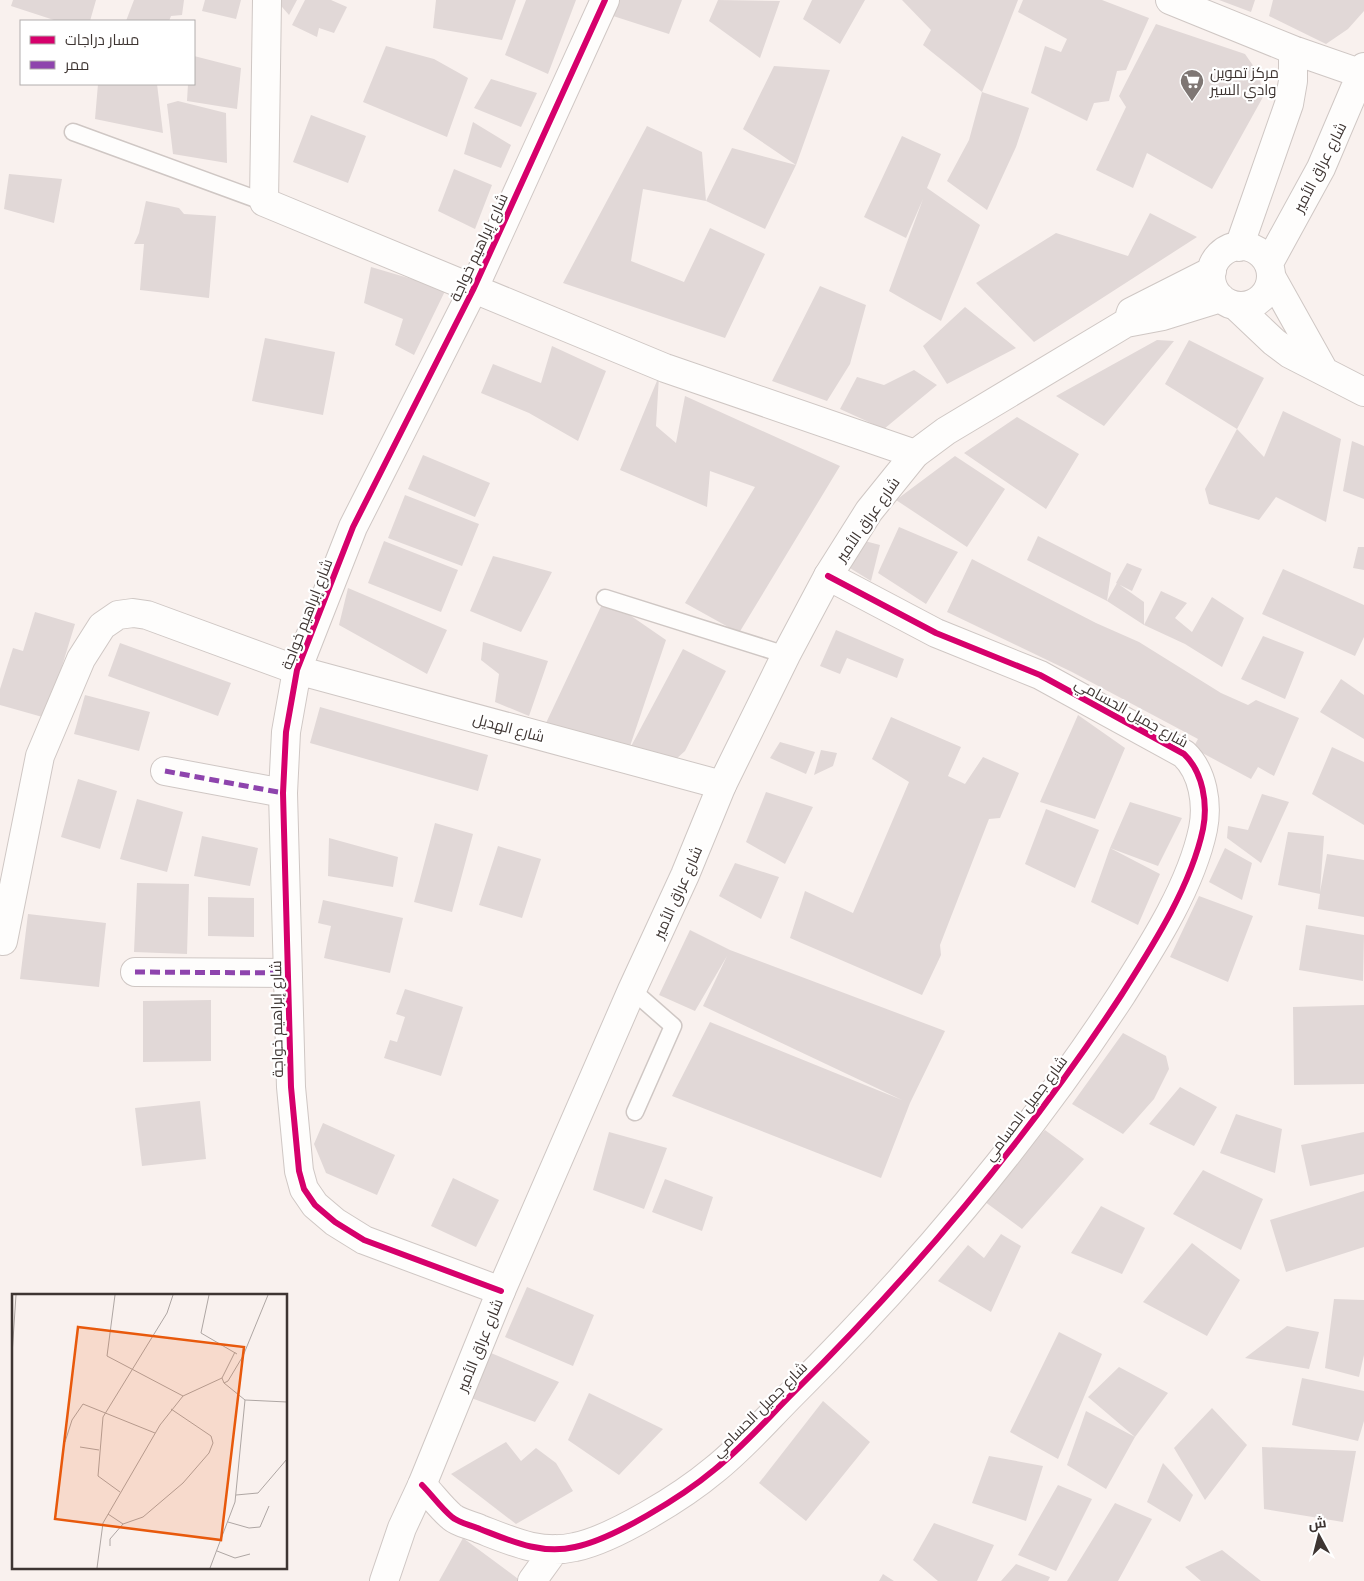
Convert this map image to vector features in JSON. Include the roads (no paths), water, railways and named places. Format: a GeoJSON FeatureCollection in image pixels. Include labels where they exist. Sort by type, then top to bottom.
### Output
{"type":"FeatureCollection","features":[{"type":"Feature","properties":{"kind":"street"},"geometry":{"type":"LineString","coordinates":[[268,0],[264,202],[665,368],[915,454]]}},
{"type":"Feature","properties":{"kind":"street","name":"شارع إبراهيم خواجة"},"geometry":{"type":"LineString","coordinates":[[500,1291],[364,1240],[335,1222],[315,1205],[304,1189],[299,1171],[290,1087],[283,794],[286,732],[296,670],[353,527],[473,290],[604,0]]}},
{"type":"Feature","properties":{"kind":"street"},"geometry":{"type":"LineString","coordinates":[[1170,0],[1293,50],[1363,71]]}},
{"type":"Feature","properties":{"kind":"street"},"geometry":{"type":"LineString","coordinates":[[1239,247],[1289,104],[1293,81],[1293,50]]}},
{"type":"Feature","properties":{"kind":"street","name":"شارع عراق الأمير"},"geometry":{"type":"LineString","coordinates":[[1270,271],[1320,168],[1363,71]]}},
{"type":"Feature","properties":{"kind":"street"},"geometry":{"type":"LineString","coordinates":[[1324,370],[1270,271],[1256,250],[1239,247],[1222,254],[1212,271],[1215,291],[1290,354],[1364,392]]}},
{"type":"Feature","properties":{"kind":"street","name":"شارع عراق الأمير"},"geometry":{"type":"LineString","coordinates":[[1126,323],[1131,312],[1212,271]]}},
{"type":"Feature","properties":{"kind":"street"},"geometry":{"type":"LineString","coordinates":[[1229,302],[1249,306],[1260,300],[1268,291],[1270,271]]}},
{"type":"Feature","properties":{"kind":"street","name":"شارع عراق الأمير"},"geometry":{"type":"LineString","coordinates":[[384,1581],[393,1552],[500,1291],[632,990],[685,875],[722,785],[786,655],[828,576],[869,511],[915,454],[946,431],[1126,323],[1229,302]]}},
{"type":"Feature","properties":{"kind":"street","name":"شارع جميل الحسامي"},"geometry":{"type":"LineString","coordinates":[[422,1485],[453,1518],[527,1548],[555,1549],[573,1548],[594,1542],[681,1495],[714,1471],[874,1311],[922,1257],[1000,1162],[1092,1040],[1152,947],[1182,886],[1194,858],[1203,828],[1204,806],[1201,784],[1194,767],[1184,754],[1040,675],[936,633],[828,576]]}},
{"type":"Feature","properties":{"kind":"street","name":"شارع الهديل"},"geometry":{"type":"LineString","coordinates":[[3,941],[40,756],[81,659],[102,626],[118,615],[147,615],[296,670],[722,785]]}},
{"type":"Feature","properties":{"kind":"street"},"geometry":{"type":"LineString","coordinates":[[165,771],[283,794]]}},
{"type":"Feature","properties":{"kind":"street"},"geometry":{"type":"LineString","coordinates":[[134,972],[288,973]]}},
{"type":"Feature","properties":{"kind":"street"},"geometry":{"type":"LineString","coordinates":[[532,1581],[555,1549]]}},
{"type":"Feature","properties":{"kind":"lane"},"geometry":{"type":"LineString","coordinates":[[73,132],[264,202]]}},
{"type":"Feature","properties":{"kind":"lane"},"geometry":{"type":"LineString","coordinates":[[605,598],[786,655]]}},
{"type":"Feature","properties":{"kind":"lane"},"geometry":{"type":"LineString","coordinates":[[632,990],[673,1026],[634,1112]]}},
{"type":"Feature","properties":{"kind":"place","name":"مركز تموين وادي السير"},"geometry":{"type":"Point","coordinates":[1192,102]}}]}
